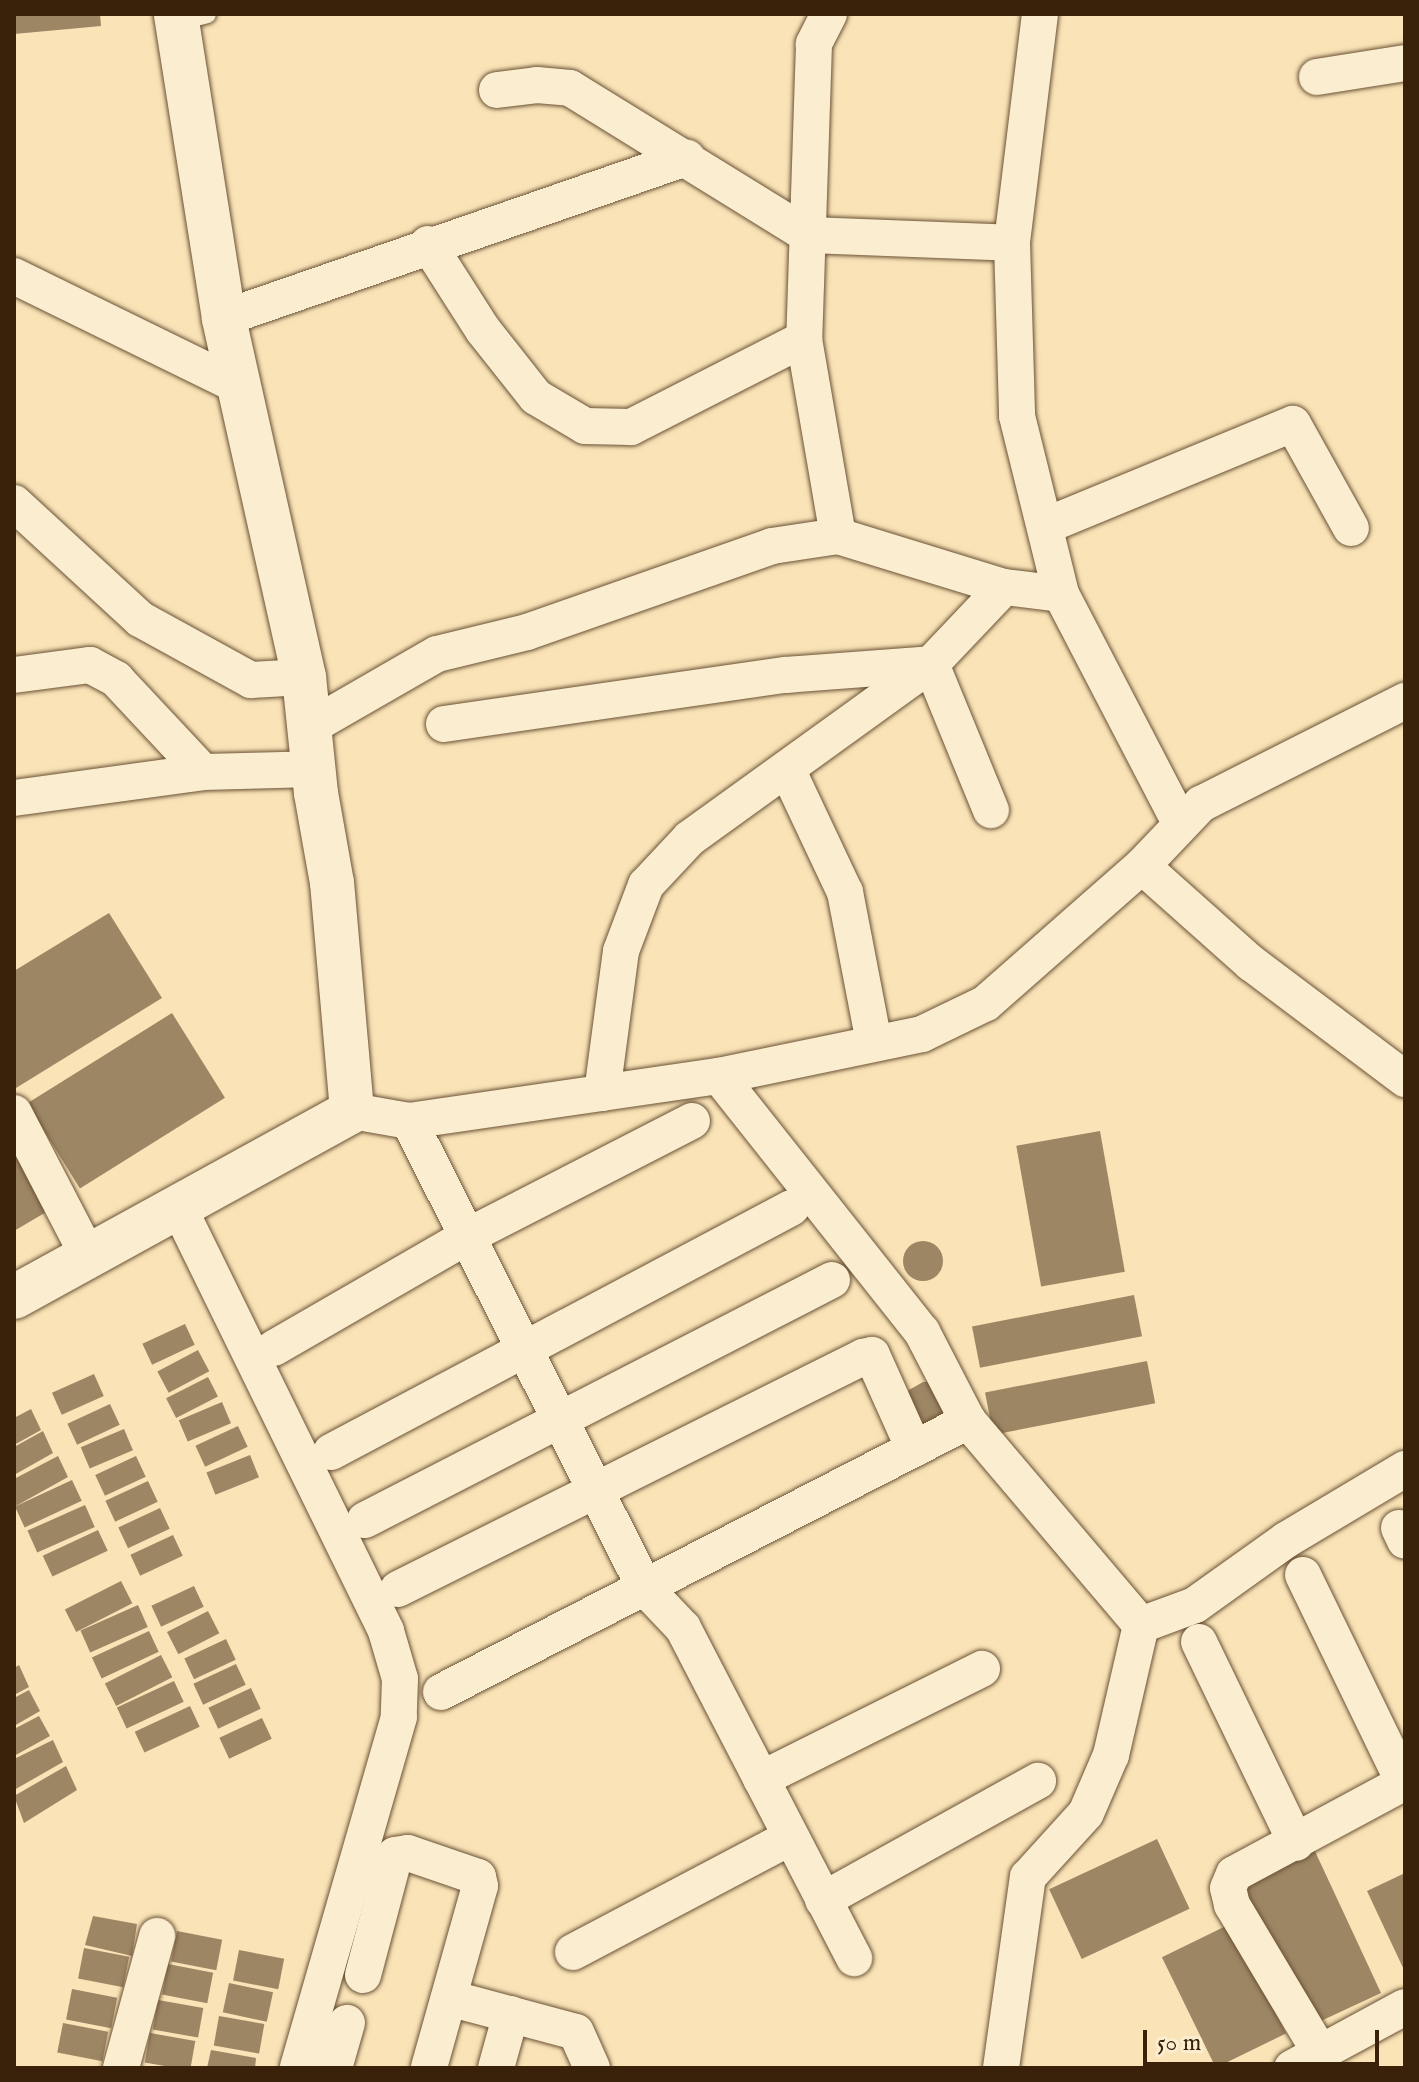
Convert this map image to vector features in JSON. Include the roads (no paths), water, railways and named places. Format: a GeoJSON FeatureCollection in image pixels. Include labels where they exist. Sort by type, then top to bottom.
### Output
{"type":"FeatureCollection","features":[{"type":"Feature","properties":{"kind":"street"},"geometry":{"type":"LineString","coordinates":[[829,14],[814,44],[804,339],[838,536]]}},
{"type":"Feature","properties":{"kind":"street"},"geometry":{"type":"LineString","coordinates":[[1040,14],[1012,243],[1017,416],[1061,594],[1180,823]]}},
{"type":"Feature","properties":{"kind":"street"},"geometry":{"type":"LineString","coordinates":[[186,17],[224,318],[304,677],[332,883],[352,1111]]}},
{"type":"Feature","properties":{"kind":"street"},"geometry":{"type":"LineString","coordinates":[[1317,77],[1405,63]]}},
{"type":"Feature","properties":{"kind":"street"},"geometry":{"type":"LineString","coordinates":[[497,90],[570,88],[808,235],[1012,243]]}},
{"type":"Feature","properties":{"kind":"street"},"geometry":{"type":"LineString","coordinates":[[224,318],[428,244],[687,158]]}},
{"type":"Feature","properties":{"kind":"street"},"geometry":{"type":"LineString","coordinates":[[428,244],[483,330],[536,397],[585,426],[631,427],[804,339]]}},
{"type":"Feature","properties":{"kind":"street"},"geometry":{"type":"LineString","coordinates":[[14,276],[239,386]]}},
{"type":"Feature","properties":{"kind":"street"},"geometry":{"type":"LineString","coordinates":[[1045,526],[1293,424],[1351,528]]}},
{"type":"Feature","properties":{"kind":"street"},"geometry":{"type":"LineString","coordinates":[[14,503],[140,619],[251,680],[304,677]]}},
{"type":"Feature","properties":{"kind":"street"},"geometry":{"type":"LineString","coordinates":[[14,798],[203,772],[312,748],[437,654],[527,632],[772,546],[838,536],[1004,587],[1061,594]]}},
{"type":"Feature","properties":{"kind":"street"},"geometry":{"type":"LineString","coordinates":[[602,1093],[621,951],[646,885],[690,838],[931,664],[1004,587]]}},
{"type":"Feature","properties":{"kind":"street"},"geometry":{"type":"LineString","coordinates":[[444,724],[786,675],[931,664]]}},
{"type":"Feature","properties":{"kind":"street"},"geometry":{"type":"LineString","coordinates":[[931,664],[991,810]]}},
{"type":"Feature","properties":{"kind":"street"},"geometry":{"type":"LineString","coordinates":[[14,675],[90,665],[116,679],[203,772]]}},
{"type":"Feature","properties":{"kind":"street"},"geometry":{"type":"LineString","coordinates":[[14,1297],[87,1254],[352,1111],[409,1121],[719,1076],[922,1034],[986,1003],[1142,866],[1201,804],[1405,701]]}},
{"type":"Feature","properties":{"kind":"street"},"geometry":{"type":"LineString","coordinates":[[787,769],[845,892],[874,1043]]}},
{"type":"Feature","properties":{"kind":"street"},"geometry":{"type":"LineString","coordinates":[[1142,866],[1251,963],[1405,1079]]}},
{"type":"Feature","properties":{"kind":"street"},"geometry":{"type":"LineString","coordinates":[[719,1076],[922,1332],[968,1421],[1141,1625]]}},
{"type":"Feature","properties":{"kind":"street"},"geometry":{"type":"LineString","coordinates":[[14,1113],[87,1254]]}},
{"type":"Feature","properties":{"kind":"street"},"geometry":{"type":"LineString","coordinates":[[409,1121],[521,1351],[645,1588],[683,1628],[854,1958]]}},
{"type":"Feature","properties":{"kind":"street"},"geometry":{"type":"LineString","coordinates":[[274,1348],[466,1237],[692,1121]]}},
{"type":"Feature","properties":{"kind":"street"},"geometry":{"type":"LineString","coordinates":[[178,1206],[386,1631],[400,1679],[399,1717],[298,2068]]}},
{"type":"Feature","properties":{"kind":"street"},"geometry":{"type":"LineString","coordinates":[[331,1452],[791,1208]]}},
{"type":"Feature","properties":{"kind":"street"},"geometry":{"type":"LineString","coordinates":[[365,1520],[559,1423],[832,1280]]}},
{"type":"Feature","properties":{"kind":"street"},"geometry":{"type":"LineString","coordinates":[[398,1589],[872,1355],[914,1449]]}},
{"type":"Feature","properties":{"kind":"street"},"geometry":{"type":"LineString","coordinates":[[441,1692],[968,1421]]}},
{"type":"Feature","properties":{"kind":"street"},"geometry":{"type":"LineString","coordinates":[[1141,1625],[1195,1605],[1286,1540],[1405,1469]]}},
{"type":"Feature","properties":{"kind":"street"},"geometry":{"type":"LineString","coordinates":[[1303,1575],[1404,1782],[1234,1874],[1228,1888],[1232,1905],[1305,2059],[1403,2013]]}},
{"type":"Feature","properties":{"kind":"street"},"geometry":{"type":"LineString","coordinates":[[1001,2068],[1028,1877],[1086,1813],[1111,1755],[1141,1625]]}},
{"type":"Feature","properties":{"kind":"street"},"geometry":{"type":"LineString","coordinates":[[1199,1642],[1296,1843]]}},
{"type":"Feature","properties":{"kind":"street"},"geometry":{"type":"LineString","coordinates":[[761,1779],[982,1669]]}},
{"type":"Feature","properties":{"kind":"street"},"geometry":{"type":"LineString","coordinates":[[823,1900],[1038,1781]]}},
{"type":"Feature","properties":{"kind":"street"},"geometry":{"type":"LineString","coordinates":[[573,1952],[791,1837]]}},
{"type":"Feature","properties":{"kind":"street"},"geometry":{"type":"LineString","coordinates":[[363,1975],[391,1861],[408,1853],[478,1877],[480,1886],[429,2068]]}},
{"type":"Feature","properties":{"kind":"street"},"geometry":{"type":"LineString","coordinates":[[121,2068],[157,1936]]}},
{"type":"Feature","properties":{"kind":"street"},"geometry":{"type":"LineString","coordinates":[[449,1998],[576,2032],[592,2068]]}},
{"type":"Feature","properties":{"kind":"street"},"geometry":{"type":"LineString","coordinates":[[496,2068],[511,2014]]}},
{"type":"Feature","properties":{"kind":"street"},"geometry":{"type":"LineString","coordinates":[[334,2068],[347,2023]]}}]}
